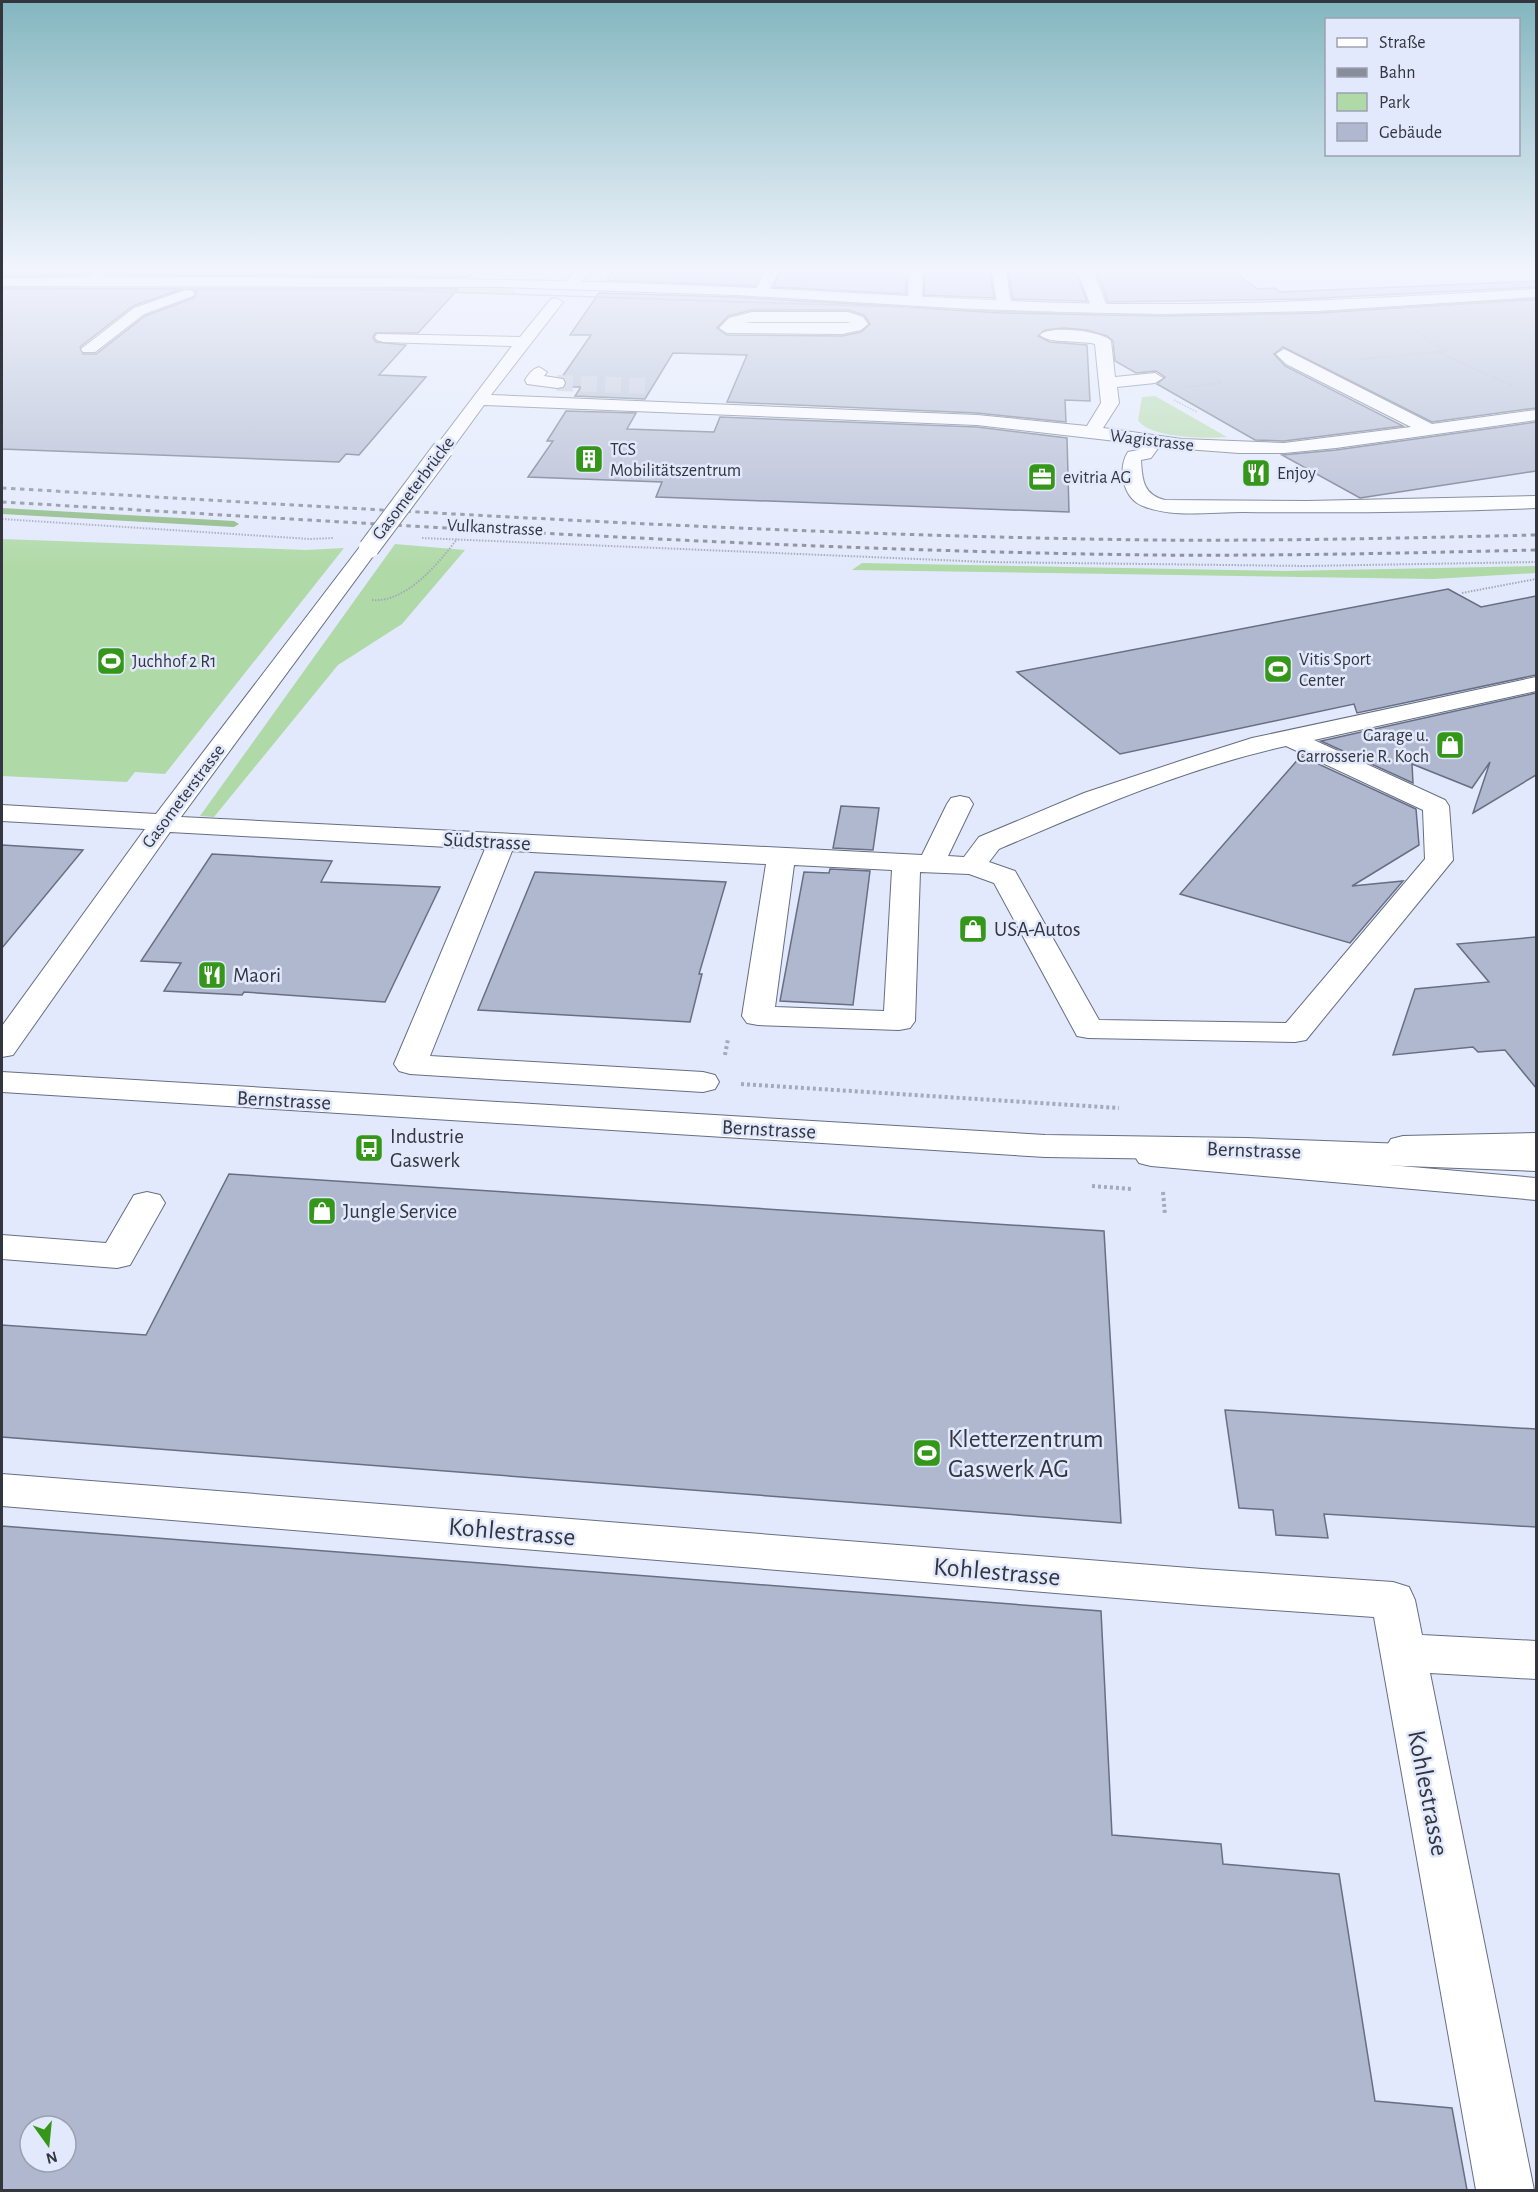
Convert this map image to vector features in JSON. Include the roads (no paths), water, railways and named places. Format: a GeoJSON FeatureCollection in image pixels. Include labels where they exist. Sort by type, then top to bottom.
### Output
{"type":"FeatureCollection","features":[{"type":"Feature","properties":{"kind":"street"},"geometry":{"type":"LineString","coordinates":[[478,400],[502,369]]}},
{"type":"Feature","properties":{"kind":"street"},"geometry":{"type":"LineString","coordinates":[[1092,432],[1110,403],[1106,369]]}},
{"type":"Feature","properties":{"kind":"street"},"geometry":{"type":"LineString","coordinates":[[1309,369],[1430,430]]}},
{"type":"Feature","properties":{"kind":"street"},"geometry":{"type":"LineString","coordinates":[[538,372],[533,380],[557,383]]}},
{"type":"Feature","properties":{"kind":"street"},"geometry":{"type":"LineString","coordinates":[[1108,383],[1155,378]]}},
{"type":"Feature","properties":{"kind":"street","name":"Wagistrasse"},"geometry":{"type":"LineString","coordinates":[[478,400],[968,420],[1092,432],[1149,447],[1273,448],[1336,443],[1534,417]]}},
{"type":"Feature","properties":{"kind":"street","name":"Gasometerbrücke"},"geometry":{"type":"LineString","coordinates":[[362,557],[478,400]]}},
{"type":"Feature","properties":{"kind":"street"},"geometry":{"type":"LineString","coordinates":[[1149,447],[1135,456],[1131,464],[1136,491],[1148,502],[1165,506],[1307,507],[1536,502]]}},
{"type":"Feature","properties":{"kind":"street","name":"Gasometerstrasse"},"geometry":{"type":"LineString","coordinates":[[2,1048],[163,823],[362,557]]}},
{"type":"Feature","properties":{"kind":"street"},"geometry":{"type":"LineString","coordinates":[[972,866],[989,843],[1093,799],[1252,746],[1536,684]]}},
{"type":"Feature","properties":{"kind":"street","name":"Südstrasse"},"geometry":{"type":"LineString","coordinates":[[2,813],[972,866],[1005,877],[1088,1029],[1295,1033],[1439,860],[1436,806],[1289,738]]}},
{"type":"Feature","properties":{"kind":"street"},"geometry":{"type":"LineString","coordinates":[[781,856],[758,1016],[899,1022],[919,863],[960,804]]}},
{"type":"Feature","properties":{"kind":"street"},"geometry":{"type":"LineString","coordinates":[[502,842],[410,1064],[704,1082]]}},
{"type":"Feature","properties":{"kind":"street","name":"Bernstrasse"},"geometry":{"type":"LineString","coordinates":[[2,1082],[1045,1146],[1246,1149],[1536,1160]]}},
{"type":"Feature","properties":{"kind":"street"},"geometry":{"type":"LineString","coordinates":[[1246,1149],[1536,1144]]}},
{"type":"Feature","properties":{"kind":"street"},"geometry":{"type":"LineString","coordinates":[[1045,1146],[1536,1189]]}},
{"type":"Feature","properties":{"kind":"street"},"geometry":{"type":"LineString","coordinates":[[2,1247],[117,1256],[147,1203]]}},
{"type":"Feature","properties":{"kind":"street","name":"Kohlestrasse"},"geometry":{"type":"LineString","coordinates":[[2,1490],[1202,1587],[1393,1600],[1506,2190]]}},
{"type":"Feature","properties":{"kind":"street"},"geometry":{"type":"LineString","coordinates":[[1402,1653],[1536,1660]]}},
{"type":"Feature","properties":{"kind":"waterway"},"geometry":{"type":"LineString","coordinates":[[2,511],[234,524]]}},
{"type":"Feature","properties":{"kind":"tunnel"},"geometry":{"type":"LineString","coordinates":[[557,383],[653,386]]}},
{"type":"Feature","properties":{"kind":"railway"},"geometry":{"type":"LineString","coordinates":[[2,488],[432,513],[863,533],[1150,540],[1536,535]]}},
{"type":"Feature","properties":{"kind":"railway"},"geometry":{"type":"LineString","coordinates":[[2,502],[576,535],[863,548],[1150,555],[1536,550]]}},
{"type":"Feature","properties":{"kind":"place","name":"TCS Mobilitätszentrum"},"geometry":{"type":"Point","coordinates":[589,459]}},
{"type":"Feature","properties":{"kind":"place","name":"Enjoy"},"geometry":{"type":"Point","coordinates":[1256,473]}},
{"type":"Feature","properties":{"kind":"place","name":"evitria AG"},"geometry":{"type":"Point","coordinates":[1042,477]}},
{"type":"Feature","properties":{"kind":"place","name":"Juchhof 2 R1"},"geometry":{"type":"Point","coordinates":[111,661]}},
{"type":"Feature","properties":{"kind":"place","name":"Vitis Sport Center"},"geometry":{"type":"Point","coordinates":[1278,669]}},
{"type":"Feature","properties":{"kind":"place","name":"Garage u. Carrosserie R. Koch"},"geometry":{"type":"Point","coordinates":[1450,745]}},
{"type":"Feature","properties":{"kind":"place","name":"USA-Autos"},"geometry":{"type":"Point","coordinates":[973,929]}},
{"type":"Feature","properties":{"kind":"place","name":"Maori"},"geometry":{"type":"Point","coordinates":[212,975]}},
{"type":"Feature","properties":{"kind":"place","name":"Industrie Gaswerk"},"geometry":{"type":"Point","coordinates":[369,1148]}},
{"type":"Feature","properties":{"kind":"place","name":"Jungle Service"},"geometry":{"type":"Point","coordinates":[322,1211]}},
{"type":"Feature","properties":{"kind":"place","name":"Kletterzentrum Gaswerk AG"},"geometry":{"type":"Point","coordinates":[927,1453]}}]}
